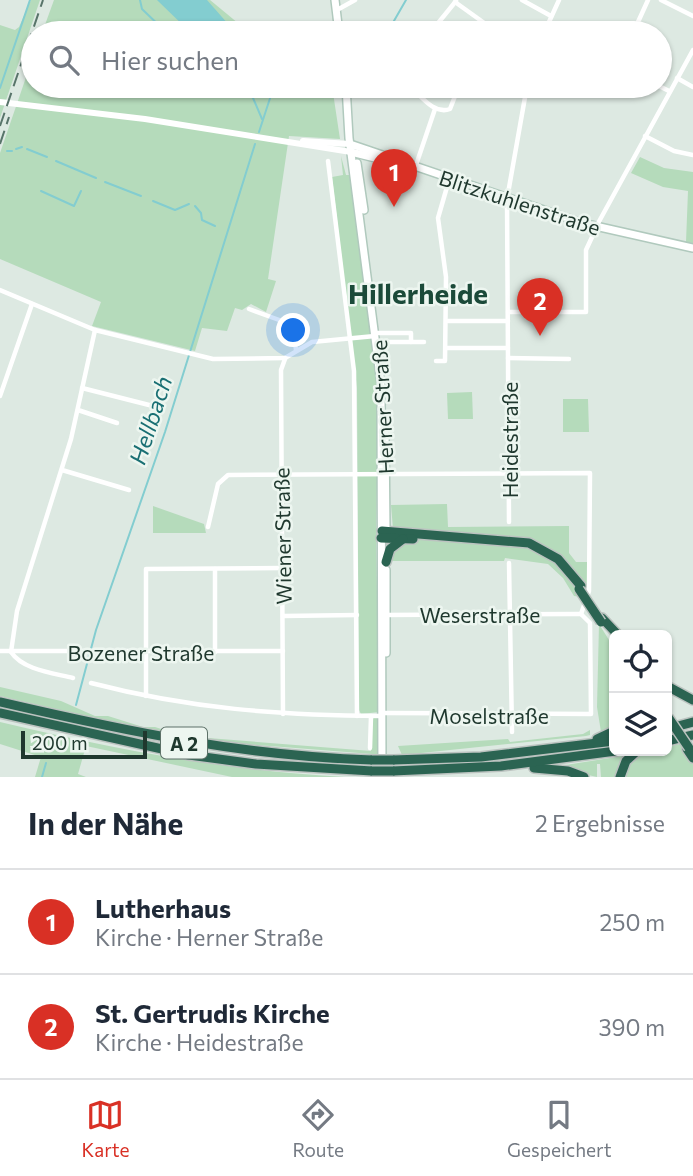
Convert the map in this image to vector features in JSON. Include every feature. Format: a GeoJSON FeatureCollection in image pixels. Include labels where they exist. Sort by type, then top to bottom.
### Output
{"type":"FeatureCollection","features":[{"type":"Feature","properties":{"kind":"highway"},"geometry":{"type":"LineString","coordinates":[[384,535],[500,542],[531,548],[557,562],[580,588]]}},
{"type":"Feature","properties":{"kind":"highway"},"geometry":{"type":"LineString","coordinates":[[384,535],[529,543],[558,559],[609,630]]}},
{"type":"Feature","properties":{"kind":"highway"},"geometry":{"type":"LineString","coordinates":[[386,562],[396,542],[408,538]]}},
{"type":"Feature","properties":{"kind":"highway"},"geometry":{"type":"LineString","coordinates":[[672,689],[693,700]]}},
{"type":"Feature","properties":{"kind":"highway","name":"A 2"},"geometry":{"type":"LineString","coordinates":[[0,702],[177,742],[258,753],[393,760],[481,757],[609,742]]}},
{"type":"Feature","properties":{"kind":"highway","name":"A 2"},"geometry":{"type":"LineString","coordinates":[[0,713],[209,758],[302,768],[372,771],[388,775],[501,766],[609,752]]}},
{"type":"Feature","properties":{"kind":"highway"},"geometry":{"type":"LineString","coordinates":[[672,728],[693,722]]}},
{"type":"Feature","properties":{"kind":"highway"},"geometry":{"type":"LineString","coordinates":[[672,724],[691,752]]}},
{"type":"Feature","properties":{"kind":"highway"},"geometry":{"type":"LineString","coordinates":[[566,747],[609,733]]}},
{"type":"Feature","properties":{"kind":"highway"},"geometry":{"type":"LineString","coordinates":[[672,740],[693,734]]}},
{"type":"Feature","properties":{"kind":"highway"},"geometry":{"type":"LineString","coordinates":[[620,777],[626,761],[632,756]]}},
{"type":"Feature","properties":{"kind":"highway"},"geometry":{"type":"LineString","coordinates":[[501,766],[546,768],[584,777]]}},
{"type":"Feature","properties":{"kind":"main road"},"geometry":{"type":"LineString","coordinates":[[335,0],[338,21]]}},
{"type":"Feature","properties":{"kind":"main road","name":"Herner Straße"},"geometry":{"type":"LineString","coordinates":[[348,98],[385,390],[382,475],[386,562],[383,615]]}},
{"type":"Feature","properties":{"kind":"main road"},"geometry":{"type":"LineString","coordinates":[[353,149],[415,169]]}},
{"type":"Feature","properties":{"kind":"main road","name":"Herner Straße"},"geometry":{"type":"LineString","coordinates":[[353,149],[359,173],[377,334]]}},
{"type":"Feature","properties":{"kind":"main road","name":"Blitzkuhlenstraße"},"geometry":{"type":"LineString","coordinates":[[353,149],[508,199],[594,231],[693,248]]}},
{"type":"Feature","properties":{"kind":"main road"},"geometry":{"type":"LineString","coordinates":[[359,173],[368,161],[376,158]]}},
{"type":"Feature","properties":{"kind":"main road","name":"Herner Straße"},"geometry":{"type":"LineString","coordinates":[[384,535],[384,715],[388,775]]}},
{"type":"Feature","properties":{"kind":"street"},"geometry":{"type":"LineString","coordinates":[[337,10],[355,0]]}},
{"type":"Feature","properties":{"kind":"street"},"geometry":{"type":"LineString","coordinates":[[522,0],[551,16]]}},
{"type":"Feature","properties":{"kind":"street"},"geometry":{"type":"LineString","coordinates":[[549,21],[559,0]]}},
{"type":"Feature","properties":{"kind":"street"},"geometry":{"type":"LineString","coordinates":[[638,21],[648,0]]}},
{"type":"Feature","properties":{"kind":"street"},"geometry":{"type":"LineString","coordinates":[[660,0],[693,16]]}},
{"type":"Feature","properties":{"kind":"street"},"geometry":{"type":"LineString","coordinates":[[440,21],[456,1],[483,21]]}},
{"type":"Feature","properties":{"kind":"street"},"geometry":{"type":"LineString","coordinates":[[672,87],[693,50]]}},
{"type":"Feature","properties":{"kind":"street"},"geometry":{"type":"LineString","coordinates":[[677,78],[693,87]]}},
{"type":"Feature","properties":{"kind":"street"},"geometry":{"type":"LineString","coordinates":[[423,98],[435,109],[450,109],[454,98]]}},
{"type":"Feature","properties":{"kind":"street","name":"Heidestraße"},"geometry":{"type":"LineString","coordinates":[[509,522],[508,199],[513,153],[524,98]]}},
{"type":"Feature","properties":{"kind":"street"},"geometry":{"type":"LineString","coordinates":[[508,313],[586,312],[586,250],[666,98]]}},
{"type":"Feature","properties":{"kind":"street"},"geometry":{"type":"LineString","coordinates":[[0,102],[145,119],[267,139],[353,149]]}},
{"type":"Feature","properties":{"kind":"street"},"geometry":{"type":"LineString","coordinates":[[415,169],[435,109]]}},
{"type":"Feature","properties":{"kind":"street"},"geometry":{"type":"LineString","coordinates":[[645,136],[674,151],[693,155]]}},
{"type":"Feature","properties":{"kind":"street","name":"Herner Straße"},"geometry":{"type":"LineString","coordinates":[[328,161],[351,337],[356,407],[357,716]]}},
{"type":"Feature","properties":{"kind":"street"},"geometry":{"type":"LineString","coordinates":[[436,361],[445,361],[447,348],[438,221],[449,180]]}},
{"type":"Feature","properties":{"kind":"street"},"geometry":{"type":"LineString","coordinates":[[0,290],[95,330],[228,360],[285,358],[296,350],[321,340],[377,334],[411,333],[411,342]]}},
{"type":"Feature","properties":{"kind":"street"},"geometry":{"type":"LineString","coordinates":[[0,396],[32,304]]}},
{"type":"Feature","properties":{"kind":"street"},"geometry":{"type":"LineString","coordinates":[[249,309],[293,325],[296,350]]}},
{"type":"Feature","properties":{"kind":"street"},"geometry":{"type":"LineString","coordinates":[[447,321],[508,321]]}},
{"type":"Feature","properties":{"kind":"street"},"geometry":{"type":"LineString","coordinates":[[73,678],[29,666],[16,659],[11,652],[17,611],[62,470],[95,330]]}},
{"type":"Feature","properties":{"kind":"street"},"geometry":{"type":"LineString","coordinates":[[388,342],[424,342]]}},
{"type":"Feature","properties":{"kind":"street"},"geometry":{"type":"LineString","coordinates":[[447,348],[508,348]]}},
{"type":"Feature","properties":{"kind":"street","name":"Wiener Straße"},"geometry":{"type":"LineString","coordinates":[[283,714],[281,370],[285,358]]}},
{"type":"Feature","properties":{"kind":"street","name":"Heidestraße"},"geometry":{"type":"LineString","coordinates":[[508,358],[569,359]]}},
{"type":"Feature","properties":{"kind":"street"},"geometry":{"type":"LineString","coordinates":[[82,388],[153,406]]}},
{"type":"Feature","properties":{"kind":"street"},"geometry":{"type":"LineString","coordinates":[[78,410],[117,423]]}},
{"type":"Feature","properties":{"kind":"street"},"geometry":{"type":"LineString","coordinates":[[62,470],[129,490]]}},
{"type":"Feature","properties":{"kind":"street"},"geometry":{"type":"LineString","coordinates":[[208,527],[218,484],[223,476],[590,473],[589,592],[581,614]]}},
{"type":"Feature","properties":{"kind":"street"},"geometry":{"type":"LineString","coordinates":[[509,563],[513,732]]}},
{"type":"Feature","properties":{"kind":"street"},"geometry":{"type":"LineString","coordinates":[[146,696],[145,569],[282,569]]}},
{"type":"Feature","properties":{"kind":"street"},"geometry":{"type":"LineString","coordinates":[[215,569],[215,652]]}},
{"type":"Feature","properties":{"kind":"street","name":"Weserstraße"},"geometry":{"type":"LineString","coordinates":[[383,615],[581,614]]}},
{"type":"Feature","properties":{"kind":"street","name":"Moselstraße"},"geometry":{"type":"LineString","coordinates":[[91,683],[217,709],[283,714],[592,714],[590,623],[581,614]]}},
{"type":"Feature","properties":{"kind":"street"},"geometry":{"type":"LineString","coordinates":[[283,616],[357,615]]}},
{"type":"Feature","properties":{"kind":"street","name":"Bozener Straße"},"geometry":{"type":"LineString","coordinates":[[0,651],[283,651]]}},
{"type":"Feature","properties":{"kind":"street"},"geometry":{"type":"LineString","coordinates":[[370,716],[370,748]]}},
{"type":"Feature","properties":{"kind":"green space"},"geometry":{"type":"Polygon","coordinates":[[[31,0],[40,0],[33,21],[22,21],[31,0]]]}},
{"type":"Feature","properties":{"kind":"green space"},"geometry":{"type":"Polygon","coordinates":[[[54,0],[210,0],[235,21],[46,21],[54,0]]]}},
{"type":"Feature","properties":{"kind":"green space"},"geometry":{"type":"Polygon","coordinates":[[[21,22],[21,56],[0,118],[0,25],[15,30],[21,22]]]}},
{"type":"Feature","properties":{"kind":"green space"},"geometry":{"type":"Polygon","coordinates":[[[21,92],[21,98],[334,98],[340,139],[289,136],[268,279],[276,281],[266,312],[251,304],[242,310],[235,308],[227,331],[202,328],[195,351],[92,326],[101,302],[0,259],[0,153],[21,92]]]}},
{"type":"Feature","properties":{"kind":"green space"},"geometry":{"type":"Polygon","coordinates":[[[341,156],[346,175],[350,175],[353,186],[379,384],[376,532],[379,712],[361,714],[357,388],[332,177],[343,175],[341,156]]]}},
{"type":"Feature","properties":{"kind":"green space"},"geometry":{"type":"Polygon","coordinates":[[[640,157],[664,168],[693,172],[693,243],[686,242],[688,191],[663,187],[631,173],[640,157]]]}},
{"type":"Feature","properties":{"kind":"green space"},"geometry":{"type":"Polygon","coordinates":[[[472,392],[473,419],[448,419],[447,393],[472,392]]]}},
{"type":"Feature","properties":{"kind":"green space"},"geometry":{"type":"Polygon","coordinates":[[[563,399],[588,399],[589,432],[563,432],[563,399]]]}},
{"type":"Feature","properties":{"kind":"green space"},"geometry":{"type":"Polygon","coordinates":[[[447,504],[448,527],[569,526],[569,553],[576,562],[588,562],[587,588],[574,571],[548,549],[393,529],[391,505],[447,504]]]}},
{"type":"Feature","properties":{"kind":"green space"},"geometry":{"type":"Polygon","coordinates":[[[153,506],[204,524],[206,533],[153,533],[153,506]]]}},
{"type":"Feature","properties":{"kind":"green space"},"geometry":{"type":"Polygon","coordinates":[[[403,540],[474,541],[529,549],[554,563],[582,597],[574,596],[563,578],[548,564],[505,558],[504,561],[391,561],[403,540]]]}},
{"type":"Feature","properties":{"kind":"green space"},"geometry":{"type":"Polygon","coordinates":[[[599,624],[609,640],[609,729],[601,732],[597,707],[599,624]]]}},
{"type":"Feature","properties":{"kind":"green space"},"geometry":{"type":"Polygon","coordinates":[[[0,687],[61,701],[95,716],[108,716],[177,734],[198,733],[208,738],[371,751],[372,719],[376,717],[379,719],[380,777],[372,777],[372,754],[219,742],[145,730],[0,696],[0,687]]]}},
{"type":"Feature","properties":{"kind":"green space"},"geometry":{"type":"Polygon","coordinates":[[[0,722],[85,741],[214,764],[345,777],[232,777],[86,746],[78,774],[86,777],[35,777],[41,757],[0,744],[0,722]]]}},
{"type":"Feature","properties":{"kind":"green space"},"geometry":{"type":"Polygon","coordinates":[[[590,730],[590,735],[586,736],[402,755],[398,746],[508,739],[510,742],[583,734],[590,730]]]}},
{"type":"Feature","properties":{"kind":"green space"},"geometry":{"type":"Polygon","coordinates":[[[680,744],[693,763],[693,777],[621,777],[634,756],[672,756],[672,746],[680,744]]]}},
{"type":"Feature","properties":{"kind":"green space"},"geometry":{"type":"Polygon","coordinates":[[[628,756],[617,777],[601,777],[600,764],[597,764],[597,777],[553,767],[628,756]]]}},
{"type":"Feature","properties":{"kind":"water"},"geometry":{"type":"Polygon","coordinates":[[[157,0],[207,0],[225,21],[179,21],[157,0]]]}},
{"type":"Feature","properties":{"kind":"waterway"},"geometry":{"type":"LineString","coordinates":[[23,21],[30,0]]}},
{"type":"Feature","properties":{"kind":"waterway"},"geometry":{"type":"LineString","coordinates":[[140,0],[142,9],[154,21]]}},
{"type":"Feature","properties":{"kind":"waterway","name":"Hellbach"},"geometry":{"type":"LineString","coordinates":[[394,21],[406,0]]}},
{"type":"Feature","properties":{"kind":"waterway"},"geometry":{"type":"LineString","coordinates":[[0,88],[21,26]]}},
{"type":"Feature","properties":{"kind":"waterway"},"geometry":{"type":"LineString","coordinates":[[253,98],[262,119]]}},
{"type":"Feature","properties":{"kind":"waterway","name":"Hellbach"},"geometry":{"type":"LineString","coordinates":[[259,132],[270,98]]}},
{"type":"Feature","properties":{"kind":"waterway","name":"Hellbach"},"geometry":{"type":"LineString","coordinates":[[76,705],[96,630],[165,432],[255,144]]}},
{"type":"Feature","properties":{"kind":"waterway"},"geometry":{"type":"LineString","coordinates":[[16,149],[22,147]]}},
{"type":"Feature","properties":{"kind":"waterway"},"geometry":{"type":"LineString","coordinates":[[27,149],[47,157]]}},
{"type":"Feature","properties":{"kind":"waterway"},"geometry":{"type":"LineString","coordinates":[[7,151],[12,151]]}},
{"type":"Feature","properties":{"kind":"waterway"},"geometry":{"type":"LineString","coordinates":[[56,161],[96,178]]}},
{"type":"Feature","properties":{"kind":"waterway"},"geometry":{"type":"LineString","coordinates":[[105,182],[141,196]]}},
{"type":"Feature","properties":{"kind":"waterway"},"geometry":{"type":"LineString","coordinates":[[41,191],[74,206],[81,191]]}},
{"type":"Feature","properties":{"kind":"waterway"},"geometry":{"type":"LineString","coordinates":[[153,201],[175,210],[189,204]]}},
{"type":"Feature","properties":{"kind":"waterway"},"geometry":{"type":"LineString","coordinates":[[195,206],[201,213],[202,220],[215,226]]}},
{"type":"Feature","properties":{"kind":"waterway","name":"Hellbach"},"geometry":{"type":"LineString","coordinates":[[42,777],[46,763]]}},
{"type":"Feature","properties":{"kind":"railway"},"geometry":{"type":"LineString","coordinates":[[36,21],[43,0]]}},
{"type":"Feature","properties":{"kind":"railway"},"geometry":{"type":"LineString","coordinates":[[0,126],[21,64]]}},
{"type":"Feature","properties":{"kind":"railway"},"geometry":{"type":"LineString","coordinates":[[0,144],[9,117]]}},
{"type":"Feature","properties":{"kind":"place","name":"Lutherhaus"},"geometry":{"type":"Point","coordinates":[394,207]}},
{"type":"Feature","properties":{"kind":"place","name":"St. Gertrudis Kirche"},"geometry":{"type":"Point","coordinates":[540,336]}},
{"type":"Feature","properties":{"kind":"district","name":"Hillerheide"},"geometry":{"type":"Point","coordinates":[418,293]}}]}
